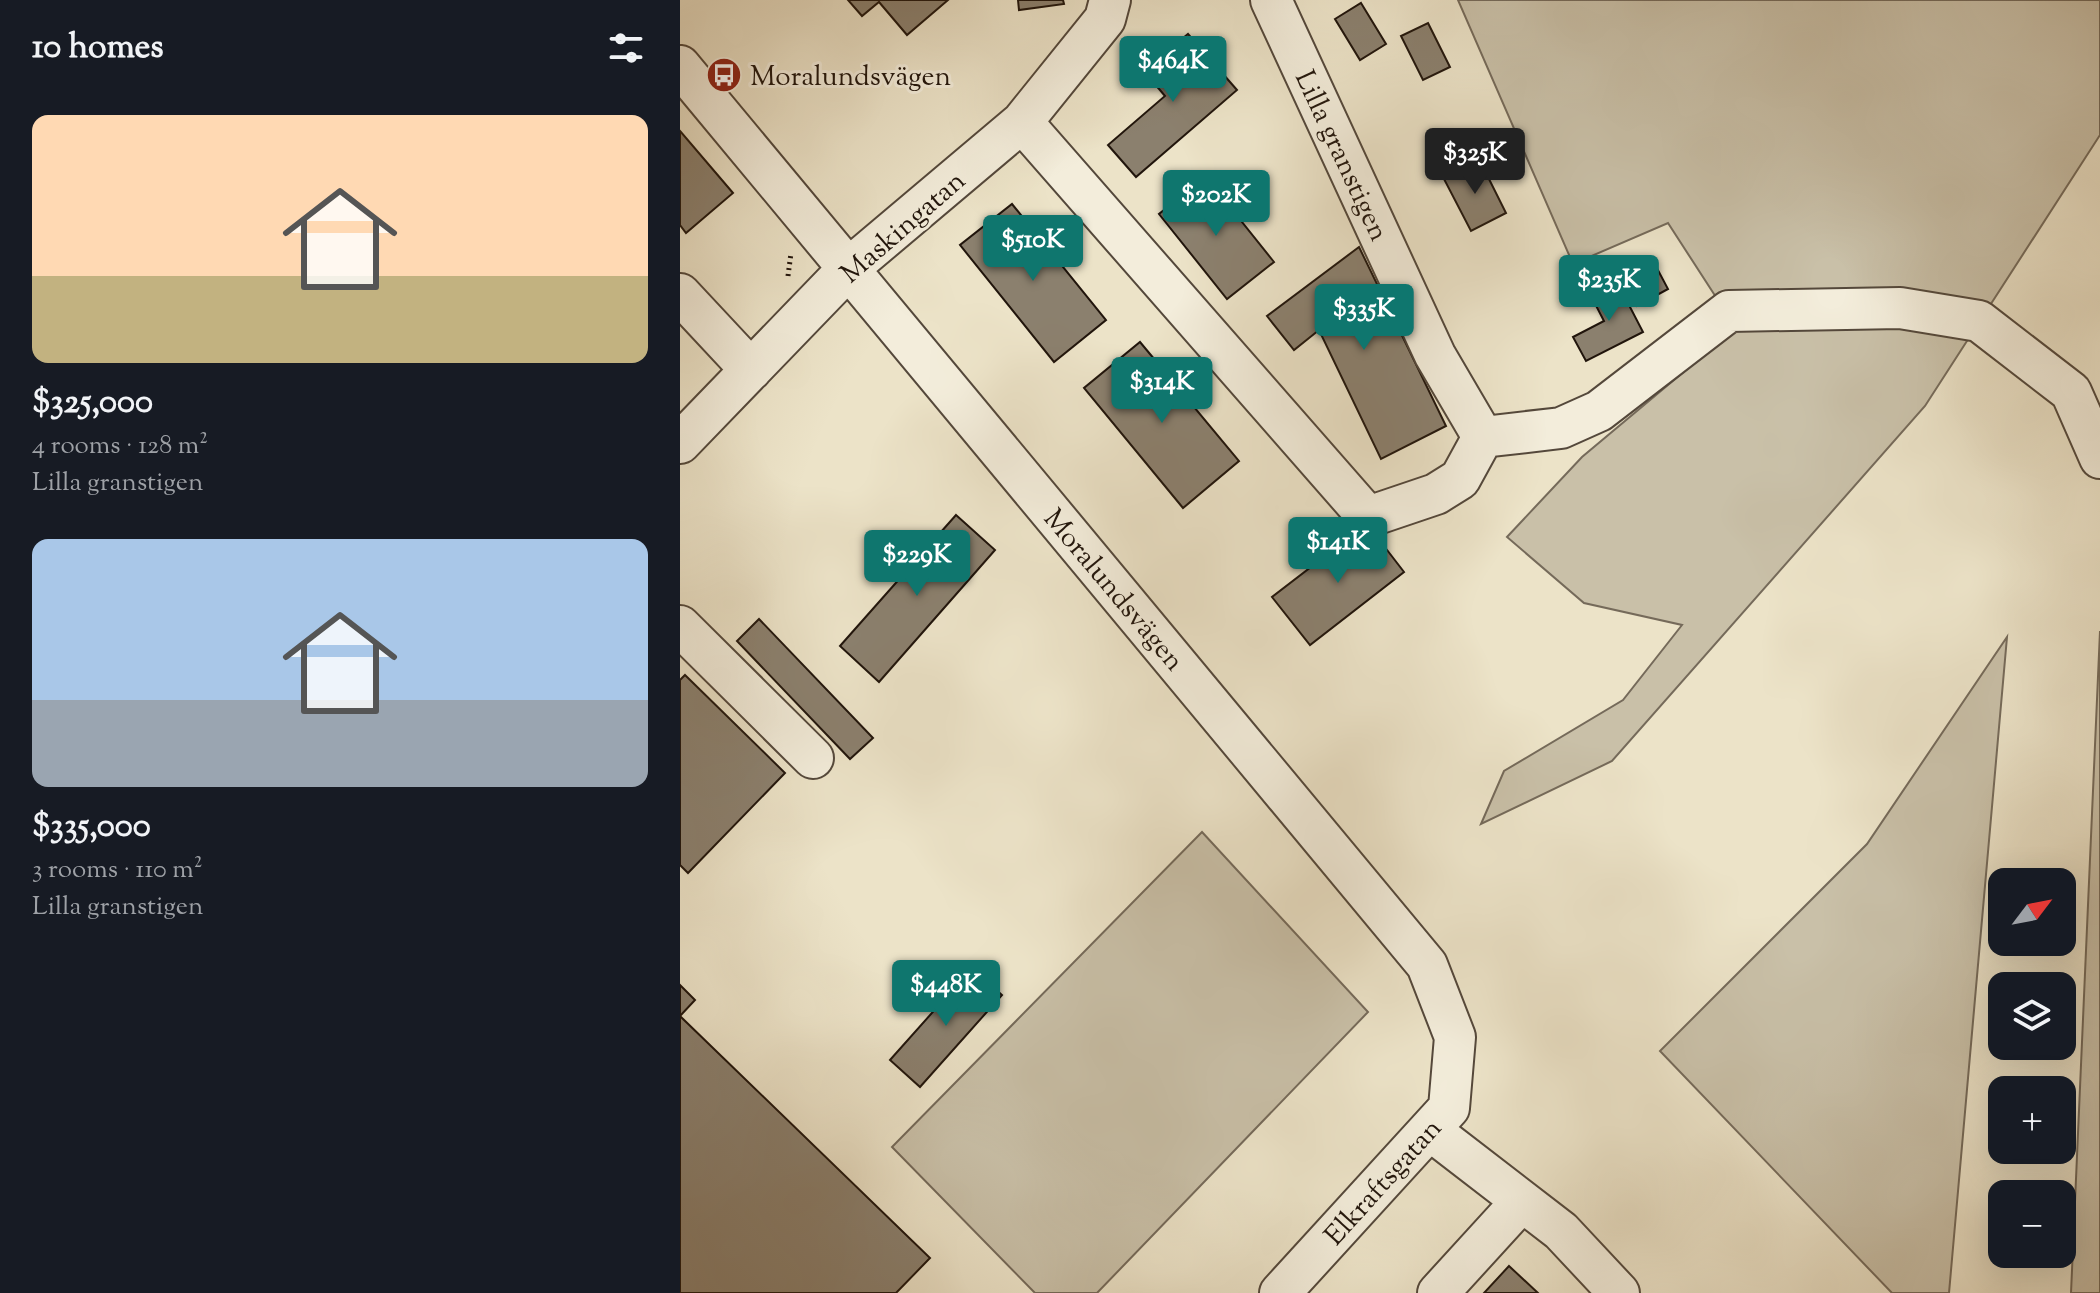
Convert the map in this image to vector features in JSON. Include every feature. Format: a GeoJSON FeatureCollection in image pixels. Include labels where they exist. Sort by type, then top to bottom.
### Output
{"type":"FeatureCollection","features":[{"type":"Feature","properties":{"kind":"street","name":"Maskingatan"},"geometry":{"type":"LineString","coordinates":[[680,443],[849,268],[1022,122],[1105,19],[1110,0]]}},
{"type":"Feature","properties":{"kind":"street","name":"Lilla granstigen"},"geometry":{"type":"LineString","coordinates":[[1271,0],[1435,355],[1483,437]]}},
{"type":"Feature","properties":{"kind":"street","name":"Moralundsvägen"},"geometry":{"type":"LineString","coordinates":[[680,66],[1427,965]]}},
{"type":"Feature","properties":{"kind":"street"},"geometry":{"type":"LineString","coordinates":[[1022,122],[1368,517],[1436,494],[1460,479],[1483,437],[1561,428],[1599,411],[1729,311],[1900,308],[1979,321],[2071,392],[2100,458]]}},
{"type":"Feature","properties":{"kind":"street"},"geometry":{"type":"LineString","coordinates":[[680,294],[751,370]]}},
{"type":"Feature","properties":{"kind":"street"},"geometry":{"type":"LineString","coordinates":[[680,626],[813,758]]}},
{"type":"Feature","properties":{"kind":"street","name":"Elkraftsgatan"},"geometry":{"type":"LineString","coordinates":[[1280,1293],[1449,1108],[1455,1037],[1427,965]]}},
{"type":"Feature","properties":{"kind":"street"},"geometry":{"type":"LineString","coordinates":[[1430,1130],[1561,1231],[1619,1293]]}},
{"type":"Feature","properties":{"kind":"street"},"geometry":{"type":"LineString","coordinates":[[1438,1293],[1522,1201]]}},
{"type":"Feature","properties":{"kind":"shaded area"},"geometry":{"type":"Polygon","coordinates":[[[1458,0],[2100,0],[2100,135],[1925,406],[1612,761],[1481,824],[1504,771],[1623,700],[1682,625],[1584,603],[1507,537],[1582,457],[1736,328],[1668,223],[1573,264],[1458,0]]]}},
{"type":"Feature","properties":{"kind":"shaded area"},"geometry":{"type":"Polygon","coordinates":[[[2100,631],[2100,1293],[2071,1293],[2072,1268],[2076,1268],[2076,1180],[2100,631]]]}},
{"type":"Feature","properties":{"kind":"shaded area"},"geometry":{"type":"Polygon","coordinates":[[[2007,637],[1949,1293],[1892,1293],[1660,1051],[1867,844],[2007,637]]]}},
{"type":"Feature","properties":{"kind":"shaded area"},"geometry":{"type":"Polygon","coordinates":[[[1202,832],[1368,1012],[1097,1293],[1035,1293],[892,1147],[1202,832]]]}},
{"type":"Feature","properties":{"kind":"building"},"geometry":{"type":"Polygon","coordinates":[[[848,0],[948,0],[907,35],[879,2],[862,16],[848,0]]]}},
{"type":"Feature","properties":{"kind":"building"},"geometry":{"type":"Polygon","coordinates":[[[1018,0],[1063,0],[1064,4],[1019,10],[1018,0]]]}},
{"type":"Feature","properties":{"kind":"building"},"geometry":{"type":"Polygon","coordinates":[[[1361,3],[1386,44],[1360,60],[1335,19],[1361,3]]]}},
{"type":"Feature","properties":{"kind":"building"},"geometry":{"type":"Polygon","coordinates":[[[1428,23],[1450,67],[1423,80],[1401,36],[1428,23]]]}},
{"type":"Feature","properties":{"kind":"building"},"geometry":{"type":"Polygon","coordinates":[[[1188,34],[1237,90],[1136,177],[1108,145],[1165,96],[1144,71],[1188,34]]]}},
{"type":"Feature","properties":{"kind":"building"},"geometry":{"type":"Polygon","coordinates":[[[680,131],[733,193],[686,233],[680,225],[680,131]]]}},
{"type":"Feature","properties":{"kind":"building"},"geometry":{"type":"Polygon","coordinates":[[[1480,161],[1506,213],[1471,231],[1444,179],[1480,161]]]}},
{"type":"Feature","properties":{"kind":"building"},"geometry":{"type":"Polygon","coordinates":[[[1206,177],[1274,262],[1227,299],[1159,214],[1206,177]]]}},
{"type":"Feature","properties":{"kind":"building"},"geometry":{"type":"Polygon","coordinates":[[[1012,204],[1106,320],[1054,362],[960,245],[1012,204]]]}},
{"type":"Feature","properties":{"kind":"building"},"geometry":{"type":"Polygon","coordinates":[[[1359,247],[1446,426],[1381,459],[1319,330],[1294,350],[1267,316],[1359,247]]]}},
{"type":"Feature","properties":{"kind":"building"},"geometry":{"type":"Polygon","coordinates":[[[1651,257],[1668,289],[1637,306],[1620,274],[1651,257]]]}},
{"type":"Feature","properties":{"kind":"building"},"geometry":{"type":"Polygon","coordinates":[[[1616,280],[1643,332],[1586,361],[1573,337],[1604,321],[1590,294],[1616,280]]]}},
{"type":"Feature","properties":{"kind":"building"},"geometry":{"type":"Polygon","coordinates":[[[1140,342],[1239,461],[1183,508],[1084,388],[1140,342]]]}},
{"type":"Feature","properties":{"kind":"building"},"geometry":{"type":"Polygon","coordinates":[[[956,515],[995,550],[879,682],[840,646],[956,515]]]}},
{"type":"Feature","properties":{"kind":"building"},"geometry":{"type":"Polygon","coordinates":[[[1367,524],[1404,572],[1310,645],[1272,597],[1367,524]]]}},
{"type":"Feature","properties":{"kind":"building"},"geometry":{"type":"Polygon","coordinates":[[[759,619],[873,738],[850,759],[737,641],[759,619]]]}},
{"type":"Feature","properties":{"kind":"building"},"geometry":{"type":"Polygon","coordinates":[[[685,675],[785,773],[688,873],[680,865],[680,680],[685,675]]]}},
{"type":"Feature","properties":{"kind":"building"},"geometry":{"type":"Polygon","coordinates":[[[972,968],[1002,995],[920,1087],[890,1060],[972,968]]]}},
{"type":"Feature","properties":{"kind":"building"},"geometry":{"type":"Polygon","coordinates":[[[680,985],[695,1000],[680,1016],[680,985]]]}},
{"type":"Feature","properties":{"kind":"building"},"geometry":{"type":"Polygon","coordinates":[[[680,1016],[930,1258],[896,1293],[680,1293],[680,1016]]]}},
{"type":"Feature","properties":{"kind":"building"},"geometry":{"type":"Polygon","coordinates":[[[1509,1266],[1538,1293],[1484,1293],[1509,1266]]]}},
{"type":"Feature","properties":{"kind":"place","name":"Moralundsvägen"},"geometry":{"type":"Point","coordinates":[724,75]}}]}
